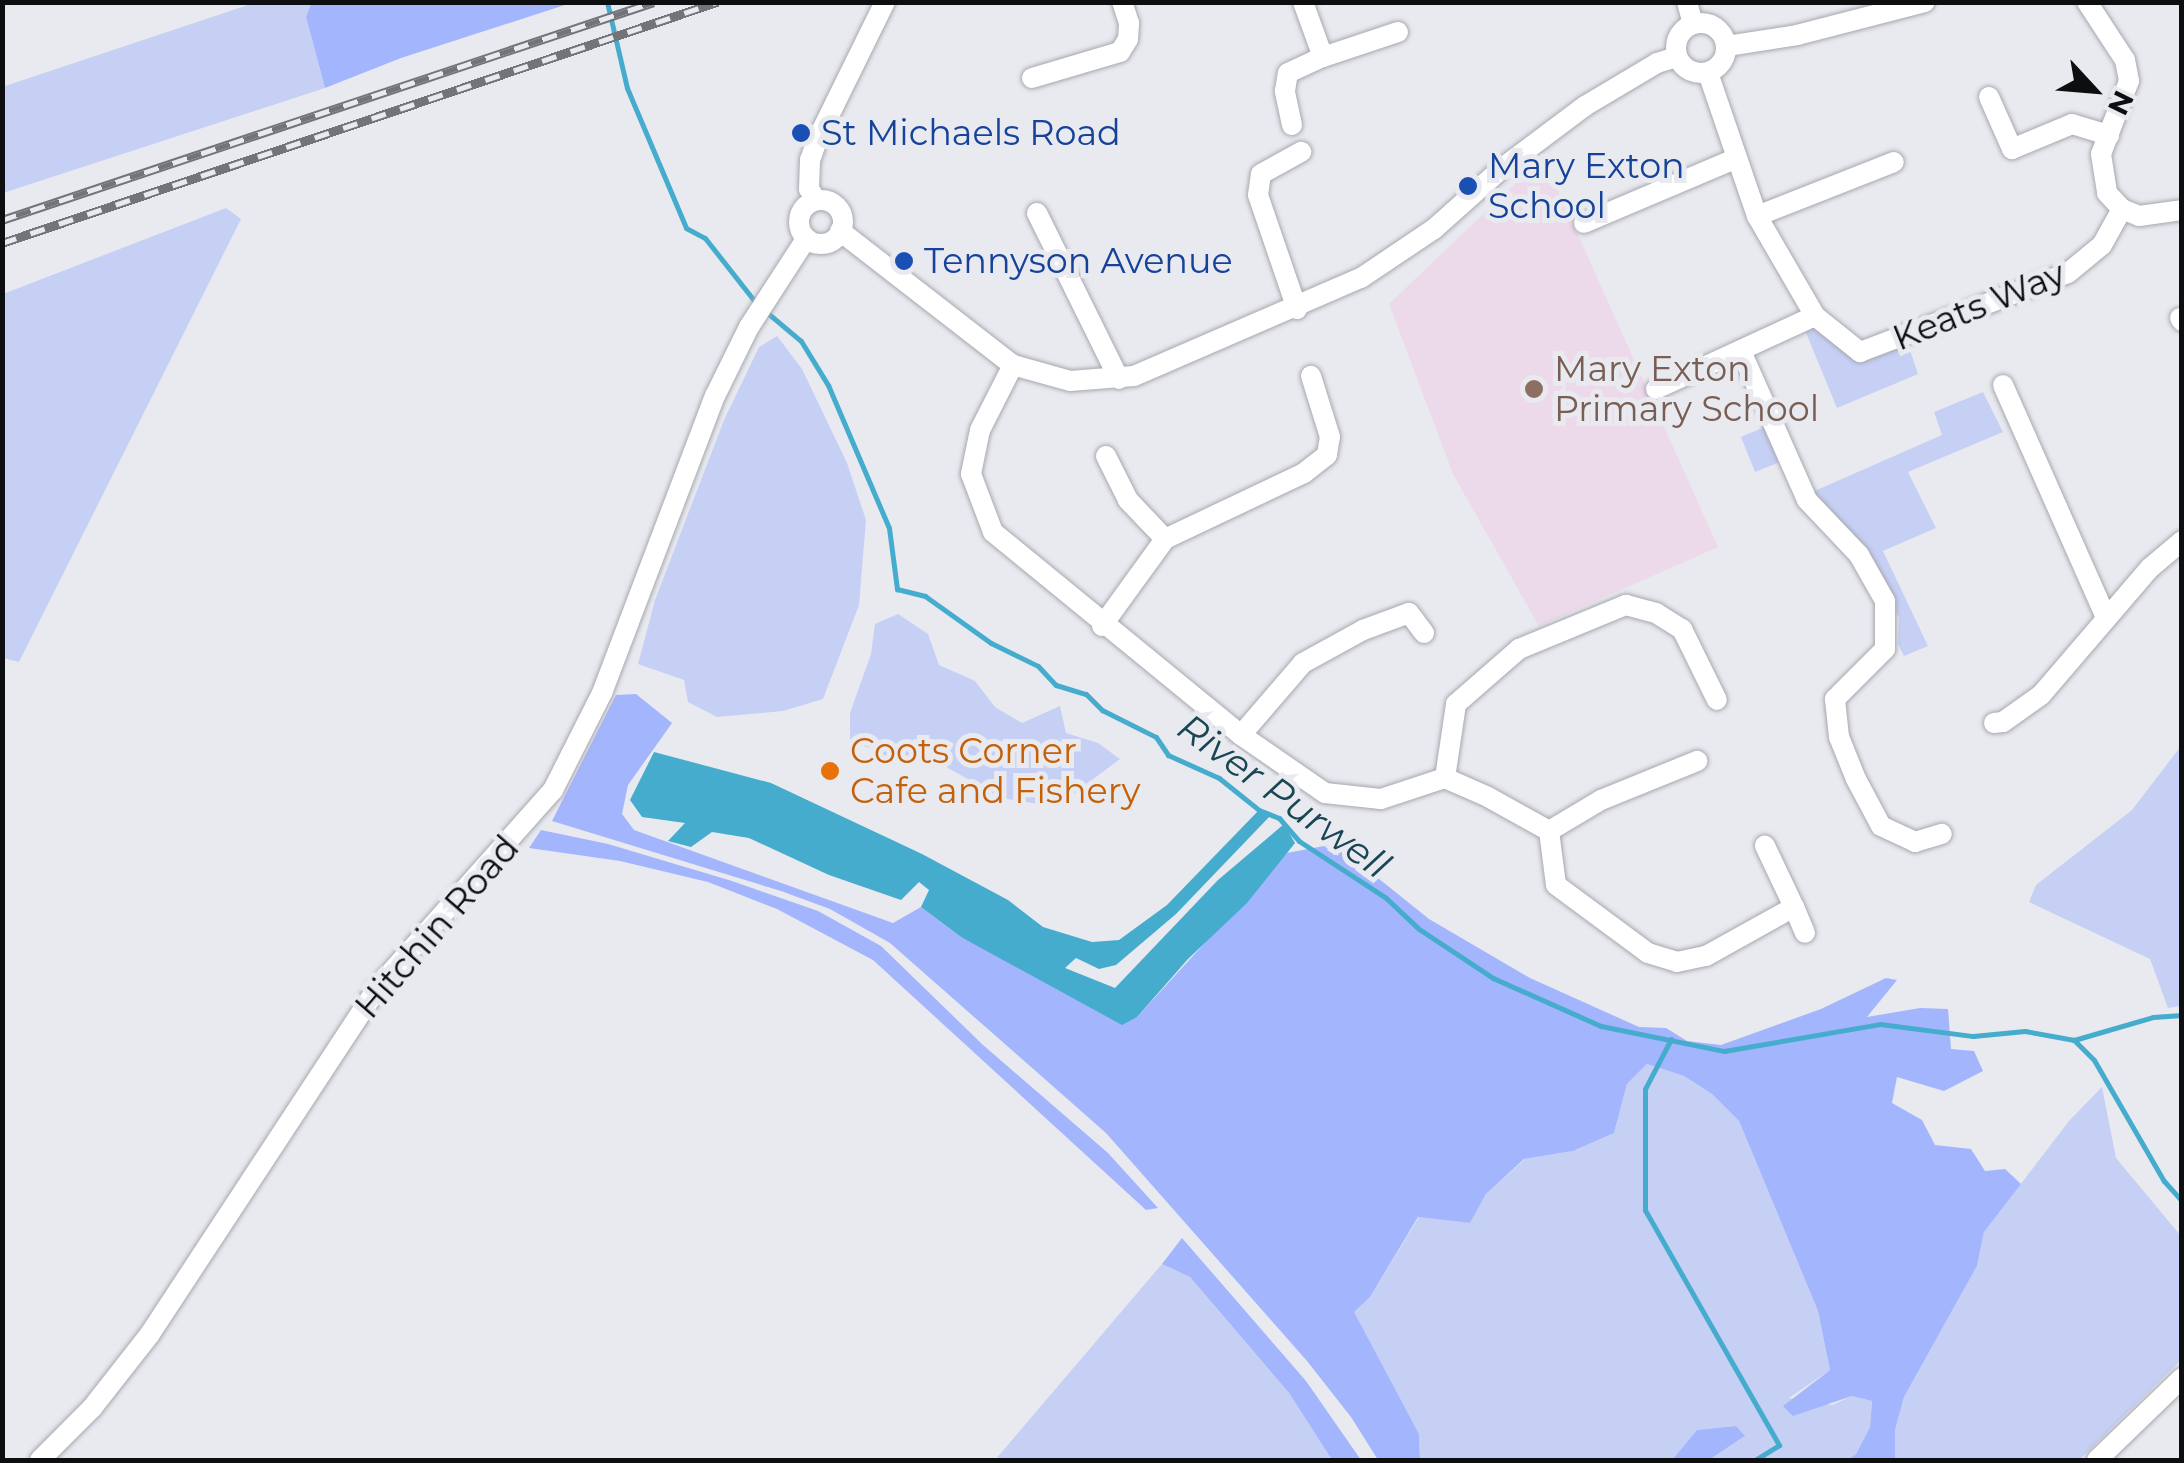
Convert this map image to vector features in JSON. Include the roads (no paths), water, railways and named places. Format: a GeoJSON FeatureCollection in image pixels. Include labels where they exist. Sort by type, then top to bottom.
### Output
{"type":"FeatureCollection","features":[{"type":"Feature","properties":{"kind":"street"},"geometry":{"type":"LineString","coordinates":[[816,200],[809,189],[810,160],[884,2]]}},
{"type":"Feature","properties":{"kind":"street"},"geometry":{"type":"LineString","coordinates":[[1032,78],[1120,52],[1128,39],[1122,2]]}},
{"type":"Feature","properties":{"kind":"street"},"geometry":{"type":"LineString","coordinates":[[1303,2],[1323,57]]}},
{"type":"Feature","properties":{"kind":"street"},"geometry":{"type":"LineString","coordinates":[[1687,2],[1693,24]]}},
{"type":"Feature","properties":{"kind":"street"},"geometry":{"type":"LineString","coordinates":[[1727,46],[1797,35],[1924,2]]}},
{"type":"Feature","properties":{"kind":"street"},"geometry":{"type":"LineString","coordinates":[[2087,2],[2128,70],[2126,95],[2101,154],[2102,180],[2122,209],[2152,218],[2182,210]]}},
{"type":"Feature","properties":{"kind":"street"},"geometry":{"type":"LineString","coordinates":[[1693,24],[1714,26],[1727,46],[1724,60],[1708,73],[1692,73],[1677,57],[1681,33],[1693,24]]}},
{"type":"Feature","properties":{"kind":"street"},"geometry":{"type":"LineString","coordinates":[[1292,125],[1286,91],[1288,73],[1398,32]]}},
{"type":"Feature","properties":{"kind":"street"},"geometry":{"type":"LineString","coordinates":[[840,232],[821,244],[806,239],[799,218],[804,207],[816,200],[828,201],[839,210],[840,232],[1012,365],[1070,382],[1119,379],[1297,309],[1380,266],[1434,229],[1501,169],[1585,106],[1658,63],[1677,57]]}},
{"type":"Feature","properties":{"kind":"street","name":"Keats Way"},"geometry":{"type":"LineString","coordinates":[[1708,73],[1757,216],[1815,316],[1860,352],[2068,273],[2102,244],[2122,209]]}},
{"type":"Feature","properties":{"kind":"street"},"geometry":{"type":"LineString","coordinates":[[1989,97],[2012,149],[2072,124],[2109,135]]}},
{"type":"Feature","properties":{"kind":"street"},"geometry":{"type":"LineString","coordinates":[[1297,309],[1258,194],[1261,174],[1301,152]]}},
{"type":"Feature","properties":{"kind":"street"},"geometry":{"type":"LineString","coordinates":[[1584,223],[1735,159]]}},
{"type":"Feature","properties":{"kind":"street"},"geometry":{"type":"LineString","coordinates":[[1757,216],[1894,162]]}},
{"type":"Feature","properties":{"kind":"street"},"geometry":{"type":"LineString","coordinates":[[1037,213],[1119,379]]}},
{"type":"Feature","properties":{"kind":"street","name":"Hitchin Road"},"geometry":{"type":"LineString","coordinates":[[40,1460],[92,1408],[150,1334],[378,987],[553,790],[602,693],[715,396],[763,303],[806,239]]}},
{"type":"Feature","properties":{"kind":"street"},"geometry":{"type":"LineString","coordinates":[[1656,389],[1815,316]]}},
{"type":"Feature","properties":{"kind":"street"},"geometry":{"type":"LineString","coordinates":[[1741,351],[1807,500],[1859,555],[1885,601],[1884,649],[1835,699],[1840,737],[1856,779],[1881,826],[1916,842],[1942,834]]}},
{"type":"Feature","properties":{"kind":"street"},"geometry":{"type":"LineString","coordinates":[[1012,365],[980,430],[971,474],[993,532],[1102,626],[1241,735],[1325,793],[1381,800],[1445,778],[1549,831]]}},
{"type":"Feature","properties":{"kind":"street"},"geometry":{"type":"LineString","coordinates":[[1102,626],[1165,539],[1304,473],[1327,455],[1330,437],[1312,376]]}},
{"type":"Feature","properties":{"kind":"street"},"geometry":{"type":"LineString","coordinates":[[2003,385],[2106,617]]}},
{"type":"Feature","properties":{"kind":"street"},"geometry":{"type":"LineString","coordinates":[[1106,456],[1128,500],[1165,539]]}},
{"type":"Feature","properties":{"kind":"street"},"geometry":{"type":"LineString","coordinates":[[1994,724],[2004,722],[2041,695],[2106,617],[2182,541]]}},
{"type":"Feature","properties":{"kind":"street"},"geometry":{"type":"LineString","coordinates":[[1445,778],[1456,704],[1519,649],[1626,605],[1656,613],[1682,629],[1717,700]]}},
{"type":"Feature","properties":{"kind":"street"},"geometry":{"type":"LineString","coordinates":[[1241,735],[1303,663],[1363,630],[1409,613],[1424,633]]}},
{"type":"Feature","properties":{"kind":"street"},"geometry":{"type":"LineString","coordinates":[[1549,831],[1601,800],[1697,760]]}},
{"type":"Feature","properties":{"kind":"street"},"geometry":{"type":"LineString","coordinates":[[1549,831],[1556,885],[1648,953],[1677,962],[1706,956],[1794,907]]}},
{"type":"Feature","properties":{"kind":"street"},"geometry":{"type":"LineString","coordinates":[[1765,846],[1805,933]]}},
{"type":"Feature","properties":{"kind":"street"},"geometry":{"type":"LineString","coordinates":[[2097,1460],[2182,1378]]}},
{"type":"Feature","properties":{"kind":"waterway","name":"River Purwell"},"geometry":{"type":"LineString","coordinates":[[607,2],[627,88],[686,228],[705,238],[756,303]]}},
{"type":"Feature","properties":{"kind":"waterway","name":"River Purwell"},"geometry":{"type":"LineString","coordinates":[[764,310],[801,341],[828,385],[889,528],[897,589],[925,596],[991,643],[1038,666],[1056,685],[1086,694],[1102,710],[1156,737],[1168,755],[1219,778],[1259,810],[1279,818],[1299,841],[1386,898],[1419,929],[1493,978],[1601,1026],[1724,1051],[1880,1024],[1973,1036],[2025,1031],[2074,1040],[2153,1017],[2182,1015]]}},
{"type":"Feature","properties":{"kind":"waterway"},"geometry":{"type":"LineString","coordinates":[[1671,1039],[1645,1089],[1645,1210],[1779,1445],[1755,1460]]}},
{"type":"Feature","properties":{"kind":"waterway","name":"River Purwell"},"geometry":{"type":"LineString","coordinates":[[2074,1040],[2094,1060],[2164,1181],[2182,1201]]}},
{"type":"Feature","properties":{"kind":"railway"},"geometry":{"type":"LineString","coordinates":[[2,220],[654,2]]}},
{"type":"Feature","properties":{"kind":"railway"},"geometry":{"type":"LineString","coordinates":[[2,243],[717,2]]}},
{"type":"Feature","properties":{"kind":"place","name":"St Michaels Road"},"geometry":{"type":"Point","coordinates":[801,133]}},
{"type":"Feature","properties":{"kind":"place","name":"Mary Exton School"},"geometry":{"type":"Point","coordinates":[1468,186]}},
{"type":"Feature","properties":{"kind":"place","name":"Tennyson Avenue"},"geometry":{"type":"Point","coordinates":[904,261]}},
{"type":"Feature","properties":{"kind":"place","name":"Mary Exton Primary School"},"geometry":{"type":"Point","coordinates":[1534,389]}},
{"type":"Feature","properties":{"kind":"place","name":"Coots Corner Cafe and Fishery"},"geometry":{"type":"Point","coordinates":[830,771]}}]}
